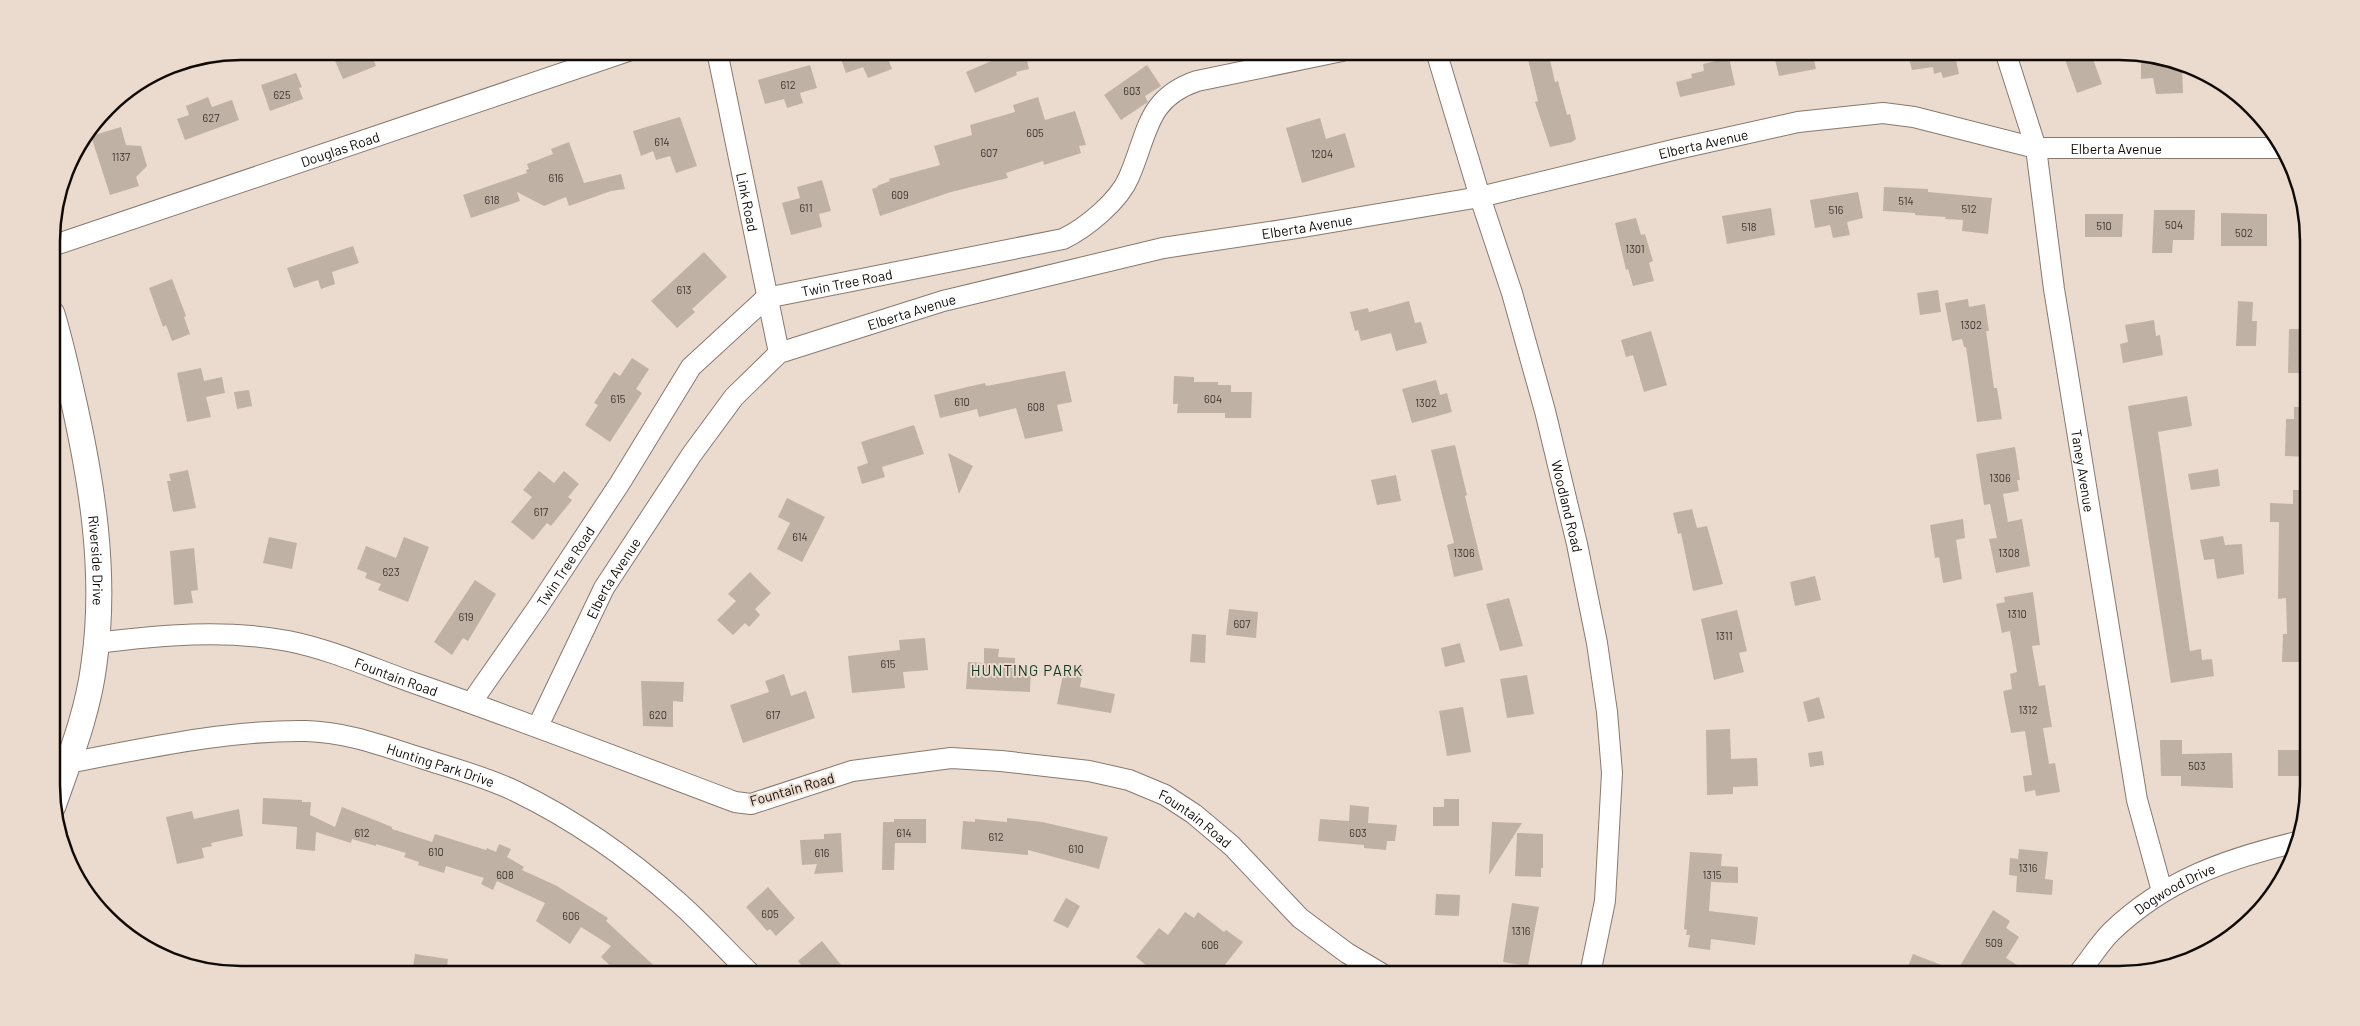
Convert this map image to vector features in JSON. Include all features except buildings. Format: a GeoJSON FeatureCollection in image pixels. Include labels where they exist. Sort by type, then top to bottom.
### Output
{"type":"FeatureCollection","features":[{"type":"Feature","properties":{"kind":"street","name":"Douglas Road"},"geometry":{"type":"LineString","coordinates":[[60,243],[601,60]]}},
{"type":"Feature","properties":{"kind":"street","name":"Link Road"},"geometry":{"type":"LineString","coordinates":[[719,60],[766,298],[779,353]]}},
{"type":"Feature","properties":{"kind":"street","name":"Twin Tree Road"},"geometry":{"type":"LineString","coordinates":[[471,703],[538,607],[620,483],[691,367],[766,298],[1063,239],[1082,230],[1120,193],[1129,178],[1147,126],[1162,101],[1180,87],[1197,81],[1298,60]]}},
{"type":"Feature","properties":{"kind":"street","name":"Woodland Road"},"geometry":{"type":"LineString","coordinates":[[1439,60],[1480,197],[1512,293],[1545,411],[1577,544],[1597,642],[1607,712],[1612,773],[1605,901],[1592,966]]}},
{"type":"Feature","properties":{"kind":"street","name":"Taney Avenue"},"geometry":{"type":"LineString","coordinates":[[2008,60],[2036,148],[2056,298],[2137,800],[2162,891]]}},
{"type":"Feature","properties":{"kind":"street","name":"Elberta Avenue"},"geometry":{"type":"LineString","coordinates":[[538,726],[604,588],[692,454],[729,404],[779,353],[943,301],[1163,248],[1480,197],[1789,124],[1852,115],[1883,113],[1914,117],[2036,148],[2274,148]]}},
{"type":"Feature","properties":{"kind":"street","name":"Riverside Drive"},"geometry":{"type":"LineString","coordinates":[[60,347],[75,408],[93,498],[99,601],[97,643],[90,687],[60,786]]}},
{"type":"Feature","properties":{"kind":"street","name":"Fountain Road"},"geometry":{"type":"LineString","coordinates":[[97,643],[155,636],[229,634],[288,641],[332,652],[538,726],[728,799],[751,804],[852,771],[951,758],[1001,760],[1090,771],[1129,780],[1165,795],[1194,814],[1232,846],[1300,918],[1347,953],[1370,966]]}},
{"type":"Feature","properties":{"kind":"street","name":"Hunting Park Drive"},"geometry":{"type":"LineString","coordinates":[[68,763],[181,741],[272,732],[307,731],[345,734],[362,739],[512,790],[567,818],[601,840],[679,902],[743,966]]}},
{"type":"Feature","properties":{"kind":"street","name":"Dogwood Drive"},"geometry":{"type":"LineString","coordinates":[[2084,966],[2111,933],[2162,891],[2199,872],[2233,858],[2290,844]]}},
{"type":"Feature","properties":{"kind":"district","name":"HUNTING PARK"},"geometry":{"type":"Point","coordinates":[1027,670]}}]}
